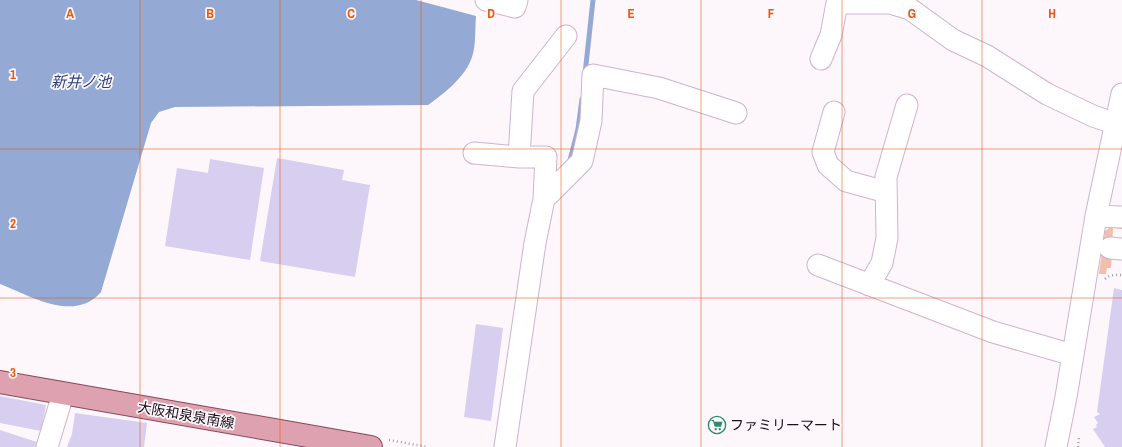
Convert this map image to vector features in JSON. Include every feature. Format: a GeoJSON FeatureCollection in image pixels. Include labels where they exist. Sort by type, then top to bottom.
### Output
{"type":"FeatureCollection","features":[{"type":"Feature","properties":{"kind":"main road","name":"大阪和泉泉南線"},"geometry":{"type":"LineString","coordinates":[[0,382],[371,447]]}},
{"type":"Feature","properties":{"kind":"street"},"geometry":{"type":"LineString","coordinates":[[486,0],[515,8],[517,0]]}},
{"type":"Feature","properties":{"kind":"street"},"geometry":{"type":"LineString","coordinates":[[821,59],[831,35],[837,3],[890,3],[910,9],[953,40],[987,56],[1046,94],[1119,126]]}},
{"type":"Feature","properties":{"kind":"street"},"geometry":{"type":"LineString","coordinates":[[519,157],[523,91],[566,36]]}},
{"type":"Feature","properties":{"kind":"street"},"geometry":{"type":"LineString","coordinates":[[544,199],[582,161],[591,120],[593,75],[660,88],[736,113]]}},
{"type":"Feature","properties":{"kind":"street"},"geometry":{"type":"LineString","coordinates":[[1056,447],[1096,216],[1119,126],[1122,94]]}},
{"type":"Feature","properties":{"kind":"street"},"geometry":{"type":"LineString","coordinates":[[870,285],[882,263],[887,238],[886,177],[907,105]]}},
{"type":"Feature","properties":{"kind":"street"},"geometry":{"type":"LineString","coordinates":[[834,112],[823,152],[828,165],[846,181],[886,192]]}},
{"type":"Feature","properties":{"kind":"street"},"geometry":{"type":"LineString","coordinates":[[474,153],[519,157],[546,157],[544,199],[535,243],[506,447]]}},
{"type":"Feature","properties":{"kind":"street"},"geometry":{"type":"LineString","coordinates":[[1096,216],[1122,216]]}},
{"type":"Feature","properties":{"kind":"street"},"geometry":{"type":"LineString","coordinates":[[818,266],[993,332],[1073,354]]}},
{"type":"Feature","properties":{"kind":"street"},"geometry":{"type":"LineString","coordinates":[[47,447],[63,394]]}},
{"type":"Feature","properties":{"kind":"shaded area"},"geometry":{"type":"Polygon","coordinates":[[[1115,224],[1122,224],[1122,229],[1113,228],[1111,268],[1107,268],[1106,274],[1099,274],[1105,231],[1115,224]]]}},
{"type":"Feature","properties":{"kind":"water","name":"新井ノ池"},"geometry":{"type":"Polygon","coordinates":[[[0,0],[416,0],[476,16],[475,43],[472,57],[465,71],[448,90],[428,105],[175,107],[159,112],[151,123],[101,292],[90,301],[78,306],[65,306],[38,300],[0,284],[0,0]]]}},
{"type":"Feature","properties":{"kind":"building"},"geometry":{"type":"Polygon","coordinates":[[[277,158],[344,170],[342,180],[370,185],[355,277],[260,261],[277,158]]]}},
{"type":"Feature","properties":{"kind":"building"},"geometry":{"type":"Polygon","coordinates":[[[210,159],[264,168],[250,260],[165,246],[177,168],[208,173],[210,159]]]}},
{"type":"Feature","properties":{"kind":"building"},"geometry":{"type":"Polygon","coordinates":[[[1114,288],[1122,290],[1122,447],[1105,447],[1093,429],[1097,427],[1096,425],[1098,423],[1094,417],[1100,414],[1097,412],[1114,288]]]}},
{"type":"Feature","properties":{"kind":"building"},"geometry":{"type":"Polygon","coordinates":[[[476,324],[503,328],[491,421],[464,417],[476,324]]]}},
{"type":"Feature","properties":{"kind":"building"},"geometry":{"type":"Polygon","coordinates":[[[0,396],[46,405],[41,431],[0,423],[0,396]]]}},
{"type":"Feature","properties":{"kind":"building"},"geometry":{"type":"Polygon","coordinates":[[[75,413],[147,423],[144,447],[67,447],[72,434],[75,413]]]}},
{"type":"Feature","properties":{"kind":"building"},"geometry":{"type":"Polygon","coordinates":[[[0,430],[40,443],[39,447],[0,447],[0,430]]]}},
{"type":"Feature","properties":{"kind":"waterway"},"geometry":{"type":"LineString","coordinates":[[585,74],[593,0]]}},
{"type":"Feature","properties":{"kind":"waterway"},"geometry":{"type":"LineString","coordinates":[[569,164],[578,129],[582,99]]}},
{"type":"Feature","properties":{"kind":"place","name":"ファミリーマート"},"geometry":{"type":"Point","coordinates":[717,425]}}]}
